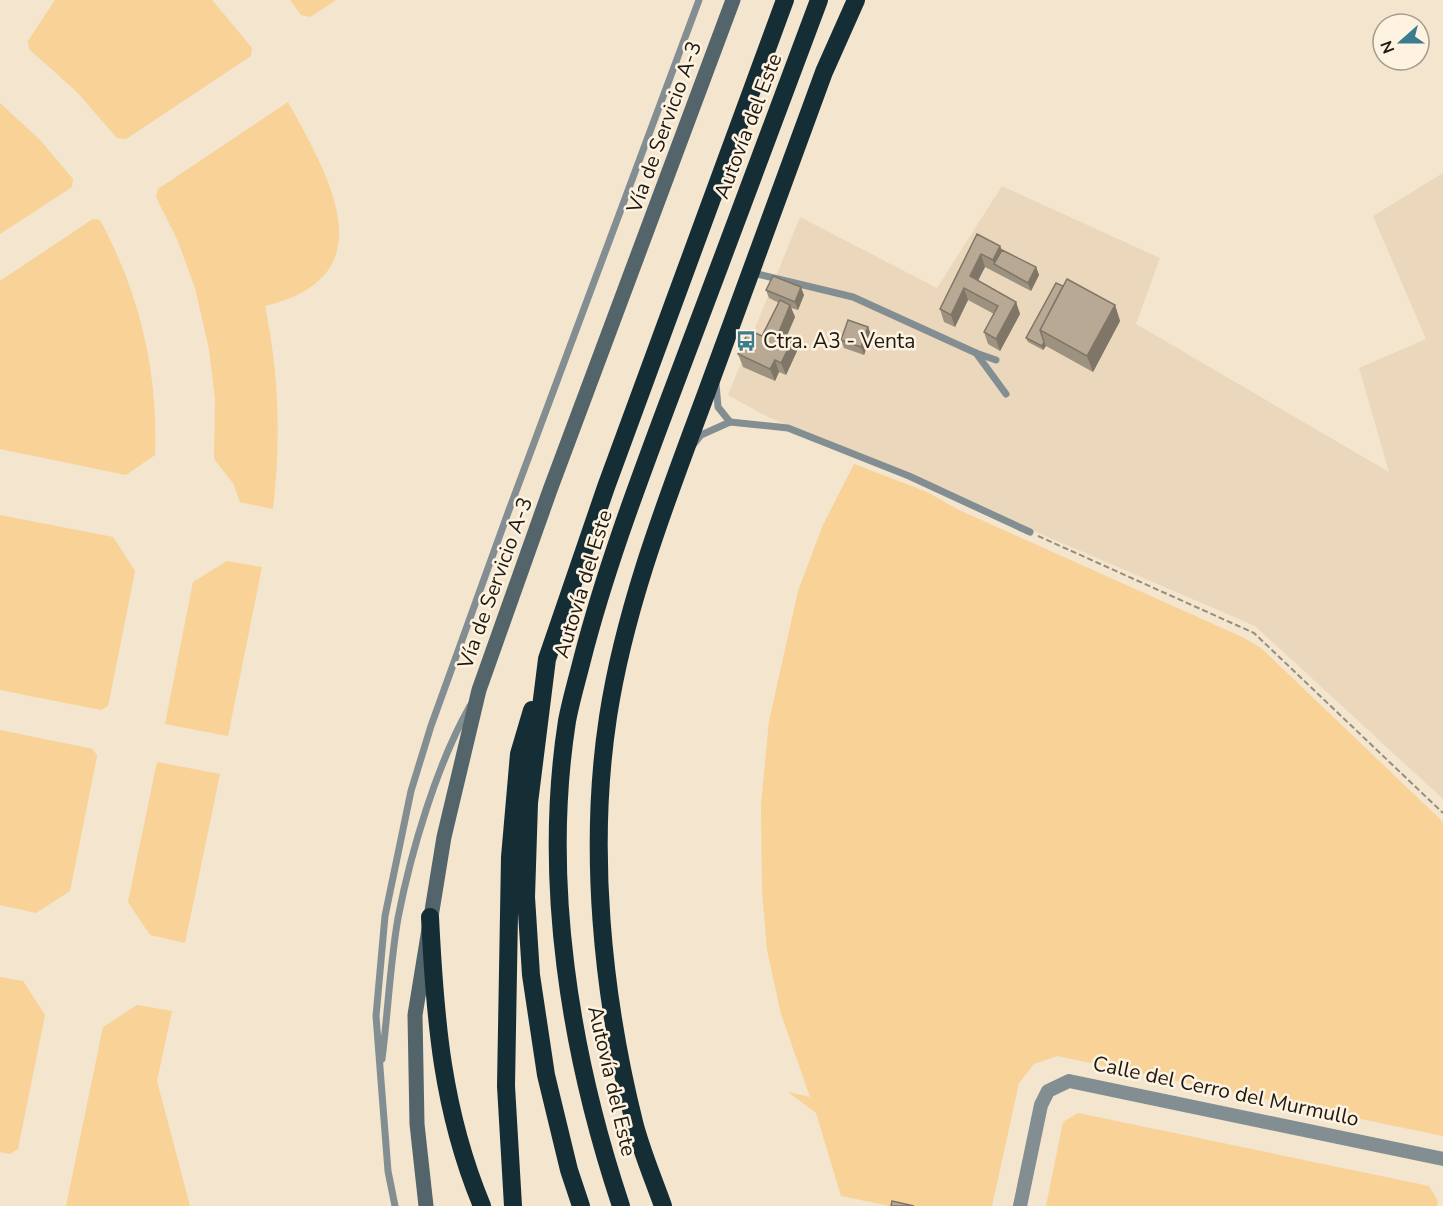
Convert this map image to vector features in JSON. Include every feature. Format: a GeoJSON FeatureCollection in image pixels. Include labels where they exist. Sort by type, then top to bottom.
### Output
{"type":"FeatureCollection","features":[{"type":"Feature","properties":{"kind":"highway","name":"Autovía del Este"},"geometry":{"type":"LineString","coordinates":[[581,1206],[569,1170],[546,1075],[531,975],[527,919],[529,802],[547,659],[606,487],[785,0]]}},
{"type":"Feature","properties":{"kind":"highway","name":"Autovía del Este"},"geometry":{"type":"LineString","coordinates":[[621,1206],[603,1152],[566,979],[559,891],[559,799],[567,719],[591,623],[632,499],[819,0]]}},
{"type":"Feature","properties":{"kind":"highway"},"geometry":{"type":"LineString","coordinates":[[663,1206],[634,1123],[606,970],[599,885],[600,794],[608,718],[622,644],[662,512],[825,72],[856,0]]}},
{"type":"Feature","properties":{"kind":"highway"},"geometry":{"type":"LineString","coordinates":[[513,1206],[506,1086],[510,857],[519,754],[547,659]]}},
{"type":"Feature","properties":{"kind":"highway"},"geometry":{"type":"LineString","coordinates":[[430,917],[435,1016],[443,1077],[457,1137],[482,1206]]}},
{"type":"Feature","properties":{"kind":"main road","name":"Vía de Servicio A-3"},"geometry":{"type":"LineString","coordinates":[[426,1206],[417,1124],[415,1015],[444,837],[479,690],[550,490],[733,0]]}},
{"type":"Feature","properties":{"kind":"street","name":"Calle del Cerro del Murmullo"},"geometry":{"type":"LineString","coordinates":[[1020,1206],[1041,1105],[1048,1091],[1069,1081],[1443,1159]]}},
{"type":"Feature","properties":{"kind":"lane"},"geometry":{"type":"LineString","coordinates":[[395,1206],[388,1171],[376,1016],[385,916],[411,790],[431,726],[509,510],[699,0]]}},
{"type":"Feature","properties":{"kind":"lane"},"geometry":{"type":"LineString","coordinates":[[751,272],[853,297],[996,360]]}},
{"type":"Feature","properties":{"kind":"lane"},"geometry":{"type":"LineString","coordinates":[[976,353],[1006,394]]}},
{"type":"Feature","properties":{"kind":"lane"},"geometry":{"type":"LineString","coordinates":[[714,370],[718,407],[730,422]]}},
{"type":"Feature","properties":{"kind":"lane"},"geometry":{"type":"LineString","coordinates":[[682,457],[701,435],[730,422],[788,428],[909,476],[1030,532]]}},
{"type":"Feature","properties":{"kind":"lane"},"geometry":{"type":"LineString","coordinates":[[381,1075],[398,918],[412,864],[454,734],[479,690]]}},
{"type":"Feature","properties":{"kind":"path"},"geometry":{"type":"LineString","coordinates":[[1030,532],[1254,633],[1443,813]]}},
{"type":"Feature","properties":{"kind":"shaded area"},"geometry":{"type":"Polygon","coordinates":[[[55,0],[212,0],[252,48],[251,56],[126,139],[117,138],[77,92],[29,49],[28,41],[55,0]]]}},
{"type":"Feature","properties":{"kind":"shaded area"},"geometry":{"type":"Polygon","coordinates":[[[290,0],[336,0],[310,17],[301,15],[290,0]]]}},
{"type":"Feature","properties":{"kind":"shaded area"},"geometry":{"type":"Polygon","coordinates":[[[288,102],[319,161],[331,192],[338,221],[338,248],[327,272],[303,292],[265,306],[276,382],[278,432],[273,509],[240,502],[233,483],[214,459],[215,399],[209,349],[195,288],[177,239],[156,197],[158,189],[288,102]]]}},
{"type":"Feature","properties":{"kind":"shaded area"},"geometry":{"type":"Polygon","coordinates":[[[0,103],[40,140],[73,179],[72,187],[0,234],[0,103]]]}},
{"type":"Feature","properties":{"kind":"shaded area"},"geometry":{"type":"Polygon","coordinates":[[[1443,173],[1443,799],[1255,626],[766,416],[728,395],[800,217],[937,288],[1002,186],[1160,258],[1136,324],[1389,472],[1359,368],[1426,339],[1373,216],[1443,173]]]}},
{"type":"Feature","properties":{"kind":"shaded area"},"geometry":{"type":"Polygon","coordinates":[[[93,219],[100,220],[114,248],[136,305],[144,334],[153,393],[155,455],[126,475],[0,449],[0,281],[93,219]]]}},
{"type":"Feature","properties":{"kind":"shaded area"},"geometry":{"type":"Polygon","coordinates":[[[854,464],[927,492],[957,509],[1242,637],[1261,648],[1443,822],[1443,1136],[1057,1056],[1034,1064],[1019,1083],[992,1206],[890,1206],[841,1196],[816,1113],[788,1092],[810,1097],[781,1014],[767,950],[762,890],[761,805],[769,721],[798,591],[823,525],[854,464]]]}},
{"type":"Feature","properties":{"kind":"shaded area"},"geometry":{"type":"Polygon","coordinates":[[[0,515],[113,537],[135,571],[108,706],[101,710],[0,690],[0,515]]]}},
{"type":"Feature","properties":{"kind":"shaded area"},"geometry":{"type":"Polygon","coordinates":[[[227,561],[262,567],[228,736],[165,724],[193,582],[227,561]]]}},
{"type":"Feature","properties":{"kind":"shaded area"},"geometry":{"type":"Polygon","coordinates":[[[0,730],[93,749],[97,756],[70,891],[36,913],[0,905],[0,730]]]}},
{"type":"Feature","properties":{"kind":"shaded area"},"geometry":{"type":"Polygon","coordinates":[[[157,762],[220,774],[185,943],[150,935],[128,902],[157,762]]]}},
{"type":"Feature","properties":{"kind":"shaded area"},"geometry":{"type":"Polygon","coordinates":[[[0,977],[23,981],[45,1015],[18,1149],[10,1154],[0,1152],[0,977]]]}},
{"type":"Feature","properties":{"kind":"shaded area"},"geometry":{"type":"Polygon","coordinates":[[[137,1005],[172,1011],[157,1081],[190,1206],[66,1206],[103,1027],[137,1005]]]}},
{"type":"Feature","properties":{"kind":"shaded area"},"geometry":{"type":"Polygon","coordinates":[[[1078,1113],[1429,1186],[1438,1201],[1437,1206],[1046,1206],[1063,1122],[1078,1113]]]}},
{"type":"Feature","properties":{"kind":"building"},"geometry":{"type":"Polygon","coordinates":[[[977,234],[1000,246],[993,260],[981,254],[970,276],[1016,302],[996,339],[984,332],[998,306],[964,288],[951,315],[940,309],[977,234]]]}},
{"type":"Feature","properties":{"kind":"building"},"geometry":{"type":"Polygon","coordinates":[[[1002,250],[1036,267],[1028,283],[994,264],[1002,250]]]}},
{"type":"Feature","properties":{"kind":"building"},"geometry":{"type":"Polygon","coordinates":[[[773,276],[801,287],[795,302],[766,290],[773,276]]]}},
{"type":"Feature","properties":{"kind":"building"},"geometry":{"type":"Polygon","coordinates":[[[1067,279],[1115,305],[1087,356],[1040,330],[1067,279]]]}},
{"type":"Feature","properties":{"kind":"building"},"geometry":{"type":"Polygon","coordinates":[[[1056,283],[1063,286],[1040,330],[1044,342],[1042,346],[1026,338],[1056,283]]]}},
{"type":"Feature","properties":{"kind":"building"},"geometry":{"type":"Polygon","coordinates":[[[780,300],[790,305],[779,332],[793,339],[781,363],[775,360],[770,369],[738,354],[749,330],[762,336],[780,300]]]}},
{"type":"Feature","properties":{"kind":"building"},"geometry":{"type":"Polygon","coordinates":[[[848,320],[868,327],[861,347],[841,340],[848,320]]]}},
{"type":"Feature","properties":{"kind":"building"},"geometry":{"type":"Polygon","coordinates":[[[892,1201],[914,1206],[891,1206],[892,1201]]]}},
{"type":"Feature","properties":{"kind":"place","name":"Ctra. A3 - Venta"},"geometry":{"type":"Point","coordinates":[746,341]}}]}
